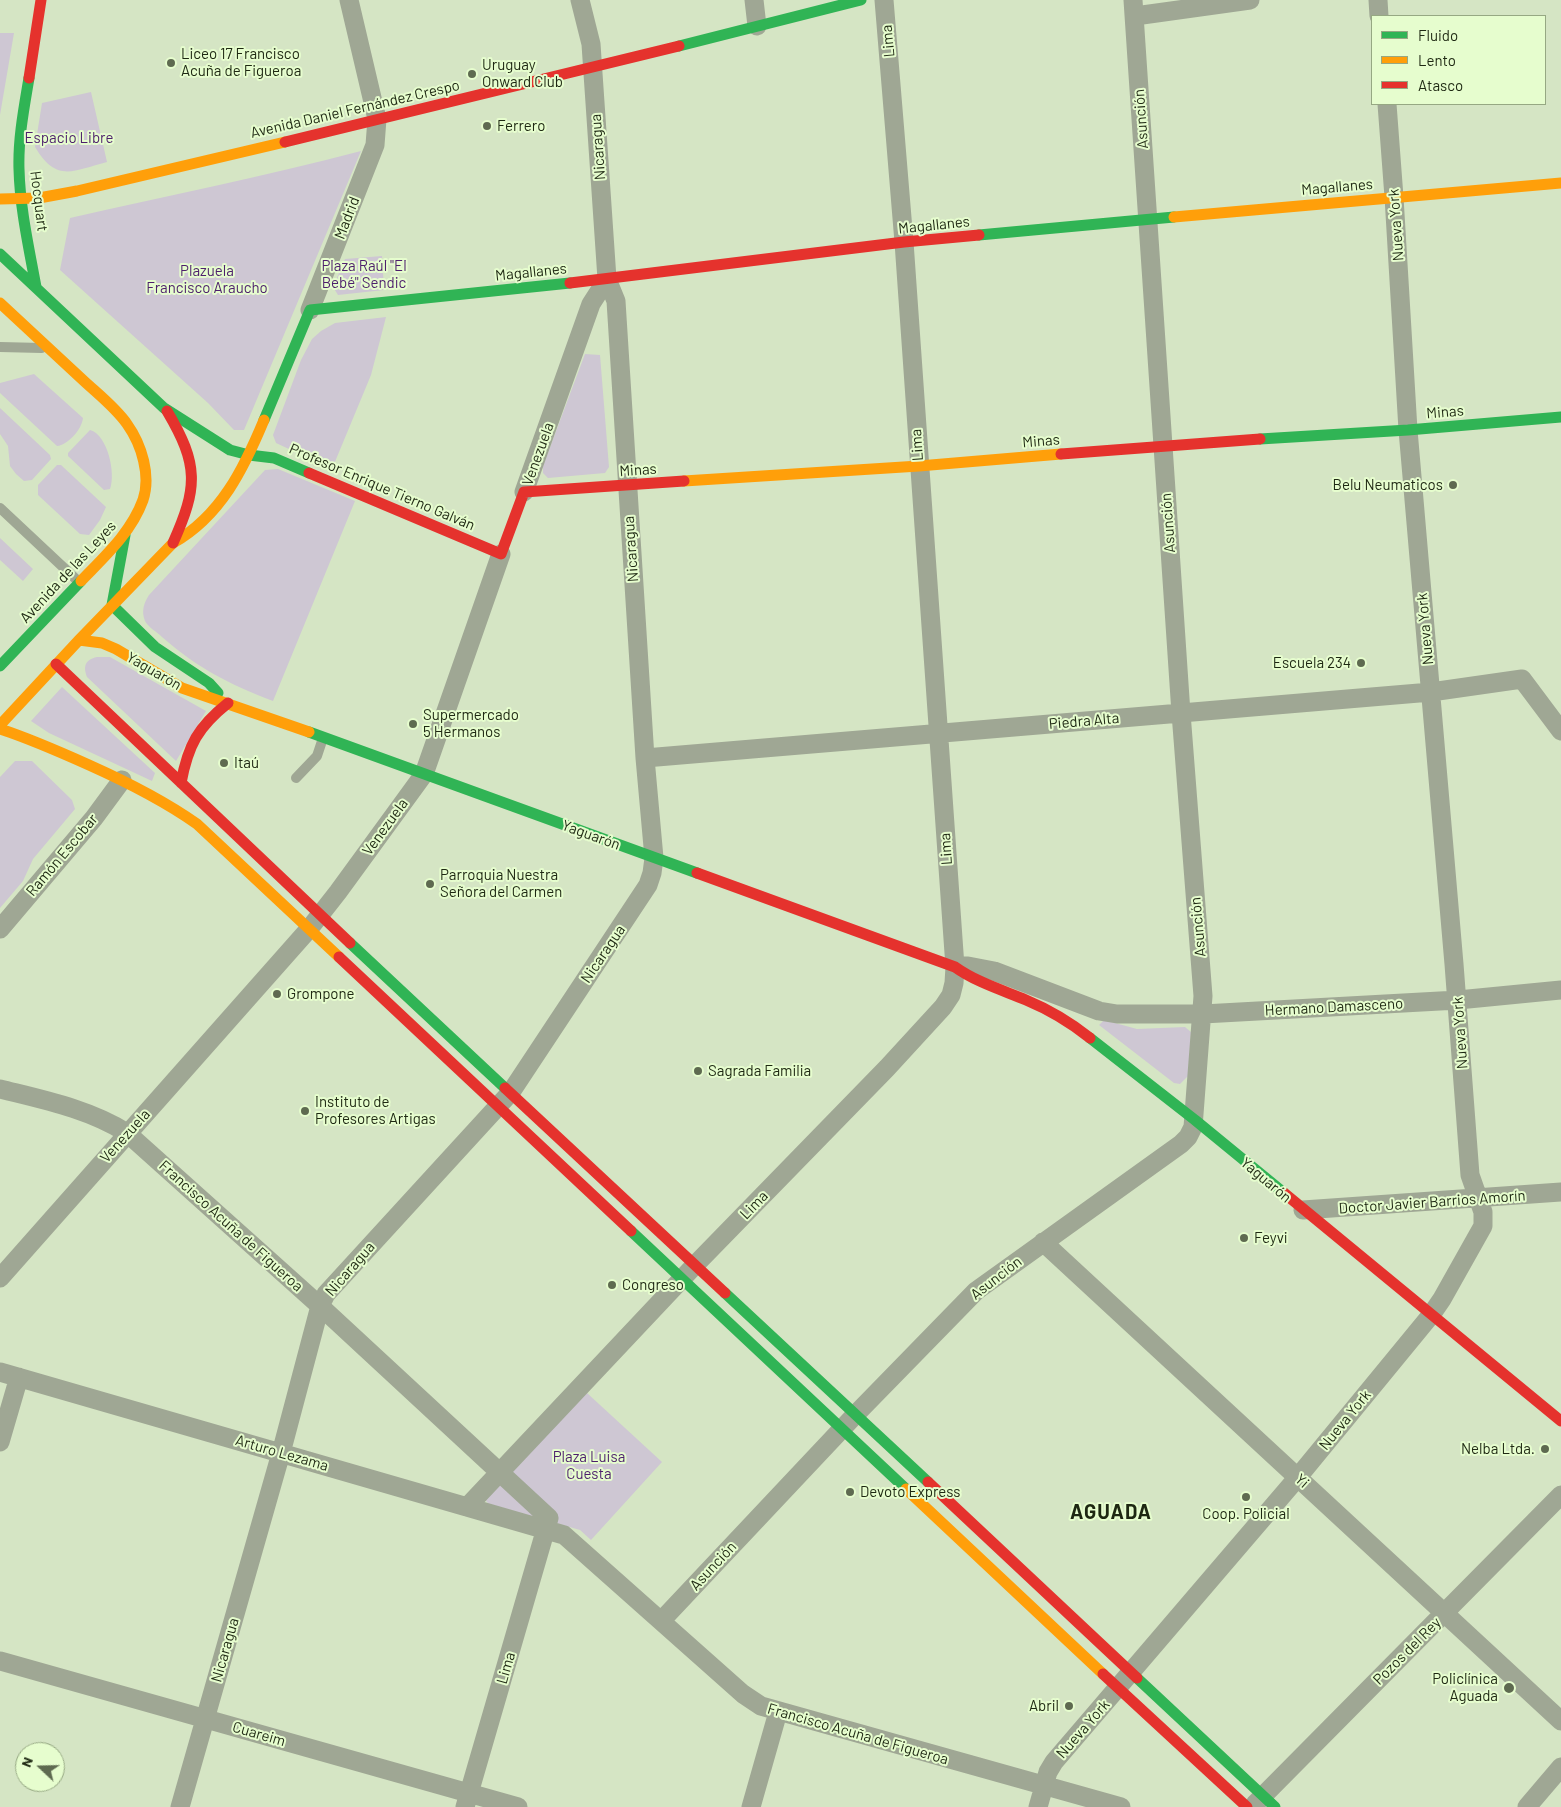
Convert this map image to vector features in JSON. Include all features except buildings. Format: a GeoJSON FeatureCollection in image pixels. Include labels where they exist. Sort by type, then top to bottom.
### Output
{"type":"FeatureCollection","features":[{"type":"Feature","properties":{"kind":"main road","name":"Hocquart"},"geometry":{"type":"LineString","coordinates":[[36,287],[21,200],[19,168],[20,137],[41,0]]}},
{"type":"Feature","properties":{"kind":"main road","name":"Avenida Daniel Fernández Crespo"},"geometry":{"type":"LineString","coordinates":[[0,199],[21,200],[55,196],[593,68],[861,0]]}},
{"type":"Feature","properties":{"kind":"main road","name":"Magallanes"},"geometry":{"type":"LineString","coordinates":[[310,310],[607,279],[904,242],[1147,218],[1561,183]]}},
{"type":"Feature","properties":{"kind":"main road"},"geometry":{"type":"LineString","coordinates":[[0,254],[164,408],[230,450],[249,455],[219,505],[189,534],[173,543],[0,725]]}},
{"type":"Feature","properties":{"kind":"main road","name":"Avenida de las Leyes"},"geometry":{"type":"LineString","coordinates":[[0,303],[102,398],[127,424],[139,447],[145,466],[146,483],[143,500],[125,535],[0,666]]}},
{"type":"Feature","properties":{"kind":"main road","name":"Madrid"},"geometry":{"type":"LineString","coordinates":[[249,455],[310,310]]}},
{"type":"Feature","properties":{"kind":"main road"},"geometry":{"type":"LineString","coordinates":[[128,373],[128,390]]}},
{"type":"Feature","properties":{"kind":"main road"},"geometry":{"type":"LineString","coordinates":[[127,407],[127,424]]}},
{"type":"Feature","properties":{"kind":"main road"},"geometry":{"type":"LineString","coordinates":[[164,408],[181,434],[192,469],[191,496],[184,520],[173,543]]}},
{"type":"Feature","properties":{"kind":"main road","name":"Minas"},"geometry":{"type":"LineString","coordinates":[[524,492],[919,466],[1163,445],[1408,430],[1561,417]]}},
{"type":"Feature","properties":{"kind":"main road","name":"Profesor Enrique Tierno Galván"},"geometry":{"type":"LineString","coordinates":[[249,455],[274,458],[501,554]]}},
{"type":"Feature","properties":{"kind":"main road","name":"Venezuela"},"geometry":{"type":"LineString","coordinates":[[501,554],[524,492]]}},
{"type":"Feature","properties":{"kind":"main road"},"geometry":{"type":"LineString","coordinates":[[112,605],[125,535]]}},
{"type":"Feature","properties":{"kind":"main road","name":"Yaguarón"},"geometry":{"type":"LineString","coordinates":[[112,605],[156,647],[209,683],[228,703]]}},
{"type":"Feature","properties":{"kind":"main road","name":"Yaguarón"},"geometry":{"type":"LineString","coordinates":[[79,640],[102,643],[116,649],[182,688],[954,966],[963,973],[980,981],[1051,1011],[1073,1024],[1195,1120],[1561,1421]]}},
{"type":"Feature","properties":{"kind":"main road"},"geometry":{"type":"LineString","coordinates":[[56,664],[1131,1673],[1263,1803]]}},
{"type":"Feature","properties":{"kind":"main road"},"geometry":{"type":"LineString","coordinates":[[181,783],[184,759],[189,745],[209,717],[228,703]]}},
{"type":"Feature","properties":{"kind":"main road"},"geometry":{"type":"LineString","coordinates":[[0,729],[44,745],[150,793],[177,809],[197,824],[1118,1688],[1248,1807]]}},
{"type":"Feature","properties":{"kind":"street","name":"Madrid"},"geometry":{"type":"LineString","coordinates":[[310,310],[375,145],[377,120],[348,0]]}},
{"type":"Feature","properties":{"kind":"street","name":"Nicaragua"},"geometry":{"type":"LineString","coordinates":[[180,1807],[281,1453],[320,1306],[326,1294],[511,1092],[648,885],[652,873],[654,858],[645,758],[616,301],[607,279],[591,44],[580,0]]}},
{"type":"Feature","properties":{"kind":"street"},"geometry":{"type":"LineString","coordinates":[[754,0],[757,26]]}},
{"type":"Feature","properties":{"kind":"street","name":"Lima"},"geometry":{"type":"LineString","coordinates":[[467,1507],[695,1265],[888,1068],[943,1007],[951,995],[954,983],[954,966],[904,242],[884,0]]}},
{"type":"Feature","properties":{"kind":"street"},"geometry":{"type":"LineString","coordinates":[[1134,8],[1250,0]]}},
{"type":"Feature","properties":{"kind":"street"},"geometry":{"type":"LineString","coordinates":[[1378,0],[1380,15]]}},
{"type":"Feature","properties":{"kind":"street","name":"Asunción"},"geometry":{"type":"LineString","coordinates":[[662,1620],[855,1415],[976,1291],[1181,1144],[1188,1137],[1195,1120],[1203,996],[1181,713],[1134,8]]}},
{"type":"Feature","properties":{"kind":"street","name":"Nueva York"},"geometry":{"type":"LineString","coordinates":[[1038,1807],[1048,1772],[1054,1762],[1298,1477],[1431,1315],[1483,1226],[1483,1212],[1480,1199],[1470,1176],[1458,1000],[1408,430],[1387,105]]}},
{"type":"Feature","properties":{"kind":"street","name":"Venezuela"},"geometry":{"type":"LineString","coordinates":[[524,492],[591,304],[607,279]]}},
{"type":"Feature","properties":{"kind":"street","name":"Venezuela"},"geometry":{"type":"LineString","coordinates":[[0,1278],[127,1132],[309,929],[424,774],[501,554]]}},
{"type":"Feature","properties":{"kind":"street","name":"Piedra Alta"},"geometry":{"type":"LineString","coordinates":[[645,758],[1431,692],[1522,679],[1561,732]]}},
{"type":"Feature","properties":{"kind":"street","name":"Ramón Escobar"},"geometry":{"type":"LineString","coordinates":[[0,929],[94,818],[122,780]]}},
{"type":"Feature","properties":{"kind":"street","name":"Yaguarón"},"geometry":{"type":"LineString","coordinates":[[954,966],[968,966],[994,971],[1107,1013]]}},
{"type":"Feature","properties":{"kind":"street","name":"Hermano Damasceno"},"geometry":{"type":"LineString","coordinates":[[1107,1013],[1132,1015],[1202,1014],[1458,1000],[1561,990]]}},
{"type":"Feature","properties":{"kind":"street","name":"Francisco Acuña de Figueroa"},"geometry":{"type":"LineString","coordinates":[[0,1089],[84,1111],[127,1132],[500,1472],[549,1518],[556,1532],[662,1620],[743,1694],[761,1706],[1121,1807]]}},
{"type":"Feature","properties":{"kind":"street","name":"Doctor Javier Barrios Amorín"},"geometry":{"type":"LineString","coordinates":[[1303,1210],[1561,1192]]}},
{"type":"Feature","properties":{"kind":"street","name":"Yi"},"geometry":{"type":"LineString","coordinates":[[1043,1242],[1561,1721]]}},
{"type":"Feature","properties":{"kind":"street","name":"Arturo Lezama"},"geometry":{"type":"LineString","coordinates":[[0,1372],[556,1532]]}},
{"type":"Feature","properties":{"kind":"street"},"geometry":{"type":"LineString","coordinates":[[0,1442],[19,1377]]}},
{"type":"Feature","properties":{"kind":"street","name":"Pozos del Rey"},"geometry":{"type":"LineString","coordinates":[[1263,1803],[1444,1614],[1561,1496]]}},
{"type":"Feature","properties":{"kind":"street","name":"Lima"},"geometry":{"type":"LineString","coordinates":[[467,1800],[556,1532]]}},
{"type":"Feature","properties":{"kind":"street","name":"Cuareim"},"geometry":{"type":"LineString","coordinates":[[0,1661],[205,1719],[467,1800],[518,1807]]}},
{"type":"Feature","properties":{"kind":"street"},"geometry":{"type":"LineString","coordinates":[[751,1807],[778,1712]]}},
{"type":"Feature","properties":{"kind":"street"},"geometry":{"type":"LineString","coordinates":[[1527,1807],[1561,1767]]}},
{"type":"Feature","properties":{"kind":"lane"},"geometry":{"type":"LineString","coordinates":[[0,347],[48,348]]}},
{"type":"Feature","properties":{"kind":"lane"},"geometry":{"type":"LineString","coordinates":[[0,508],[80,583]]}},
{"type":"Feature","properties":{"kind":"lane"},"geometry":{"type":"LineString","coordinates":[[296,778],[317,756],[323,738]]}},
{"type":"Feature","properties":{"kind":"green space"},"geometry":{"type":"Polygon","coordinates":[[[0,33],[14,33],[0,115],[0,33]]]}},
{"type":"Feature","properties":{"kind":"green space","name":"Espacio Libre"},"geometry":{"type":"Polygon","coordinates":[[[91,92],[107,162],[75,171],[58,170],[43,158],[35,147],[42,103],[91,92]]]}},
{"type":"Feature","properties":{"kind":"green space","name":"Plazuela Francisco Araucho"},"geometry":{"type":"Polygon","coordinates":[[[361,151],[244,430],[234,430],[208,403],[60,270],[70,218],[361,151]]]}},
{"type":"Feature","properties":{"kind":"green space","name":"Plaza Raúl \"El Bebé\" Sendic"},"geometry":{"type":"Polygon","coordinates":[[[382,256],[384,290],[338,295],[333,287],[345,259],[382,256]]]}},
{"type":"Feature","properties":{"kind":"green space"},"geometry":{"type":"Polygon","coordinates":[[[386,317],[371,375],[332,469],[276,443],[273,435],[301,360],[312,339],[335,323],[386,317]]]}},
{"type":"Feature","properties":{"kind":"green space"},"geometry":{"type":"Polygon","coordinates":[[[585,354],[600,355],[609,467],[605,473],[548,478],[543,473],[543,466],[585,354]]]}},
{"type":"Feature","properties":{"kind":"green space"},"geometry":{"type":"Polygon","coordinates":[[[34,374],[83,418],[74,436],[66,443],[57,446],[0,393],[0,383],[34,374]]]}},
{"type":"Feature","properties":{"kind":"green space"},"geometry":{"type":"Polygon","coordinates":[[[0,408],[50,455],[51,459],[32,480],[24,481],[10,466],[8,446],[0,434],[0,408]]]}},
{"type":"Feature","properties":{"kind":"green space"},"geometry":{"type":"Polygon","coordinates":[[[90,430],[102,439],[106,447],[112,474],[110,489],[104,490],[68,456],[68,453],[90,430]]]}},
{"type":"Feature","properties":{"kind":"green space"},"geometry":{"type":"Polygon","coordinates":[[[57,465],[61,465],[106,507],[100,520],[89,535],[80,534],[38,495],[38,485],[57,465]]]}},
{"type":"Feature","properties":{"kind":"green space"},"geometry":{"type":"Polygon","coordinates":[[[278,469],[355,501],[273,701],[227,681],[188,658],[148,625],[145,621],[143,610],[149,595],[265,470],[278,469]]]}},
{"type":"Feature","properties":{"kind":"green space"},"geometry":{"type":"Polygon","coordinates":[[[0,538],[33,569],[23,581],[0,560],[0,538]]]}},
{"type":"Feature","properties":{"kind":"green space"},"geometry":{"type":"Polygon","coordinates":[[[97,657],[110,657],[206,711],[176,761],[87,677],[86,664],[97,657]]]}},
{"type":"Feature","properties":{"kind":"green space"},"geometry":{"type":"Polygon","coordinates":[[[62,687],[155,773],[152,781],[49,733],[31,721],[62,687]]]}},
{"type":"Feature","properties":{"kind":"green space"},"geometry":{"type":"Polygon","coordinates":[[[15,761],[32,761],[72,800],[75,809],[33,859],[23,881],[0,908],[0,777],[15,761]]]}},
{"type":"Feature","properties":{"kind":"green space"},"geometry":{"type":"Polygon","coordinates":[[[1104,1020],[1137,1029],[1185,1027],[1191,1032],[1188,1076],[1180,1084],[1174,1083],[1099,1025],[1104,1020]]]}},
{"type":"Feature","properties":{"kind":"green space","name":"Plaza Luisa Cuesta"},"geometry":{"type":"Polygon","coordinates":[[[587,1393],[662,1462],[591,1540],[580,1530],[489,1504],[486,1501],[487,1497],[587,1393]]]}},
{"type":"Feature","properties":{"kind":"traffic: fast"},"geometry":{"type":"LineString","coordinates":[[679,46],[861,0]]}},
{"type":"Feature","properties":{"kind":"traffic: fast"},"geometry":{"type":"LineString","coordinates":[[29,78],[20,135],[19,169],[23,214],[36,287]]}},
{"type":"Feature","properties":{"kind":"traffic: fast"},"geometry":{"type":"LineString","coordinates":[[979,235],[1174,217]]}},
{"type":"Feature","properties":{"kind":"traffic: fast"},"geometry":{"type":"LineString","coordinates":[[0,254],[164,408],[230,450],[249,455],[274,458],[309,473]]}},
{"type":"Feature","properties":{"kind":"traffic: fast"},"geometry":{"type":"LineString","coordinates":[[264,420],[310,310],[570,283]]}},
{"type":"Feature","properties":{"kind":"traffic: fast"},"geometry":{"type":"LineString","coordinates":[[1260,439],[1408,430],[1561,417]]}},
{"type":"Feature","properties":{"kind":"traffic: fast"},"geometry":{"type":"LineString","coordinates":[[125,535],[112,605],[155,647],[209,683],[218,693]]}},
{"type":"Feature","properties":{"kind":"traffic: fast"},"geometry":{"type":"LineString","coordinates":[[0,666],[81,581]]}},
{"type":"Feature","properties":{"kind":"traffic: fast"},"geometry":{"type":"LineString","coordinates":[[309,732],[697,873]]}},
{"type":"Feature","properties":{"kind":"traffic: fast"},"geometry":{"type":"LineString","coordinates":[[350,943],[505,1088]]}},
{"type":"Feature","properties":{"kind":"traffic: fast"},"geometry":{"type":"LineString","coordinates":[[1090,1038],[1284,1193]]}},
{"type":"Feature","properties":{"kind":"traffic: fast"},"geometry":{"type":"LineString","coordinates":[[631,1231],[906,1489]]}},
{"type":"Feature","properties":{"kind":"traffic: fast"},"geometry":{"type":"LineString","coordinates":[[725,1293],[928,1482]]}},
{"type":"Feature","properties":{"kind":"traffic: fast"},"geometry":{"type":"LineString","coordinates":[[1137,1678],[1275,1807]]}},
{"type":"Feature","properties":{"kind":"traffic: slow"},"geometry":{"type":"LineString","coordinates":[[0,199],[39,198],[77,191],[285,142]]}},
{"type":"Feature","properties":{"kind":"traffic: slow"},"geometry":{"type":"LineString","coordinates":[[1174,217],[1561,183]]}},
{"type":"Feature","properties":{"kind":"traffic: slow"},"geometry":{"type":"LineString","coordinates":[[0,303],[118,412],[137,441],[144,461],[145,491],[138,512],[108,554],[81,581]]}},
{"type":"Feature","properties":{"kind":"traffic: slow"},"geometry":{"type":"LineString","coordinates":[[0,725],[173,543],[190,532],[218,505],[239,473],[264,420]]}},
{"type":"Feature","properties":{"kind":"traffic: slow"},"geometry":{"type":"LineString","coordinates":[[684,481],[919,466],[1061,454]]}},
{"type":"Feature","properties":{"kind":"traffic: slow"},"geometry":{"type":"LineString","coordinates":[[79,640],[102,643],[116,649],[182,688],[309,732]]}},
{"type":"Feature","properties":{"kind":"traffic: slow"},"geometry":{"type":"LineString","coordinates":[[0,729],[103,771],[184,815],[197,824],[339,957]]}},
{"type":"Feature","properties":{"kind":"traffic: slow"},"geometry":{"type":"LineString","coordinates":[[906,1489],[1103,1674]]}},
{"type":"Feature","properties":{"kind":"traffic: jam"},"geometry":{"type":"LineString","coordinates":[[29,78],[41,0]]}},
{"type":"Feature","properties":{"kind":"traffic: jam"},"geometry":{"type":"LineString","coordinates":[[285,142],[679,46]]}},
{"type":"Feature","properties":{"kind":"traffic: jam"},"geometry":{"type":"LineString","coordinates":[[570,283],[904,242],[979,235]]}},
{"type":"Feature","properties":{"kind":"traffic: jam"},"geometry":{"type":"LineString","coordinates":[[167,411],[185,447],[190,462],[191,476],[191,491],[187,506],[173,543]]}},
{"type":"Feature","properties":{"kind":"traffic: jam"},"geometry":{"type":"LineString","coordinates":[[1061,454],[1260,439]]}},
{"type":"Feature","properties":{"kind":"traffic: jam"},"geometry":{"type":"LineString","coordinates":[[309,473],[501,554],[524,492],[684,481]]}},
{"type":"Feature","properties":{"kind":"traffic: jam"},"geometry":{"type":"LineString","coordinates":[[56,664],[350,943]]}},
{"type":"Feature","properties":{"kind":"traffic: jam"},"geometry":{"type":"LineString","coordinates":[[181,783],[187,758],[196,738],[209,720],[228,703]]}},
{"type":"Feature","properties":{"kind":"traffic: jam"},"geometry":{"type":"LineString","coordinates":[[697,873],[955,967],[980,981],[1052,1012],[1090,1038]]}},
{"type":"Feature","properties":{"kind":"traffic: jam"},"geometry":{"type":"LineString","coordinates":[[339,957],[631,1231]]}},
{"type":"Feature","properties":{"kind":"traffic: jam"},"geometry":{"type":"LineString","coordinates":[[505,1088],[725,1293]]}},
{"type":"Feature","properties":{"kind":"traffic: jam"},"geometry":{"type":"LineString","coordinates":[[1284,1193],[1561,1421]]}},
{"type":"Feature","properties":{"kind":"traffic: jam"},"geometry":{"type":"LineString","coordinates":[[928,1482],[1137,1678]]}},
{"type":"Feature","properties":{"kind":"traffic: jam"},"geometry":{"type":"LineString","coordinates":[[1103,1674],[1247,1807]]}},
{"type":"Feature","properties":{"kind":"place","name":"Liceo 17 Francisco Acuña de Figueroa"},"geometry":{"type":"Point","coordinates":[171,63]}},
{"type":"Feature","properties":{"kind":"place","name":"Uruguay Onward Club"},"geometry":{"type":"Point","coordinates":[472,74]}},
{"type":"Feature","properties":{"kind":"place","name":"Ferrero"},"geometry":{"type":"Point","coordinates":[487,126]}},
{"type":"Feature","properties":{"kind":"place","name":"Belu Neumaticos"},"geometry":{"type":"Point","coordinates":[1453,485]}},
{"type":"Feature","properties":{"kind":"place","name":"Escuela 234"},"geometry":{"type":"Point","coordinates":[1361,663]}},
{"type":"Feature","properties":{"kind":"place","name":"Supermercado 5 Hermanos"},"geometry":{"type":"Point","coordinates":[413,724]}},
{"type":"Feature","properties":{"kind":"place","name":"Itaú"},"geometry":{"type":"Point","coordinates":[224,763]}},
{"type":"Feature","properties":{"kind":"place","name":"Parroquia Nuestra Señora del Carmen"},"geometry":{"type":"Point","coordinates":[430,884]}},
{"type":"Feature","properties":{"kind":"place","name":"Grompone"},"geometry":{"type":"Point","coordinates":[277,994]}},
{"type":"Feature","properties":{"kind":"place","name":"Sagrada Familia"},"geometry":{"type":"Point","coordinates":[698,1071]}},
{"type":"Feature","properties":{"kind":"place","name":"Instituto de Profesores Artigas"},"geometry":{"type":"Point","coordinates":[305,1111]}},
{"type":"Feature","properties":{"kind":"place","name":"Feyvi"},"geometry":{"type":"Point","coordinates":[1244,1238]}},
{"type":"Feature","properties":{"kind":"place","name":"Congreso"},"geometry":{"type":"Point","coordinates":[612,1285]}},
{"type":"Feature","properties":{"kind":"place","name":"Nelba Ltda."},"geometry":{"type":"Point","coordinates":[1545,1449]}},
{"type":"Feature","properties":{"kind":"place","name":"Devoto Express"},"geometry":{"type":"Point","coordinates":[850,1492]}},
{"type":"Feature","properties":{"kind":"place","name":"Coop. Policial"},"geometry":{"type":"Point","coordinates":[1246,1497]}},
{"type":"Feature","properties":{"kind":"place","name":"Policlínica Aguada"},"geometry":{"type":"Point","coordinates":[1509,1688]}},
{"type":"Feature","properties":{"kind":"place","name":"Abril"},"geometry":{"type":"Point","coordinates":[1069,1706]}},
{"type":"Feature","properties":{"kind":"district","name":"AGUADA"},"geometry":{"type":"Point","coordinates":[1111,1512]}}]}
